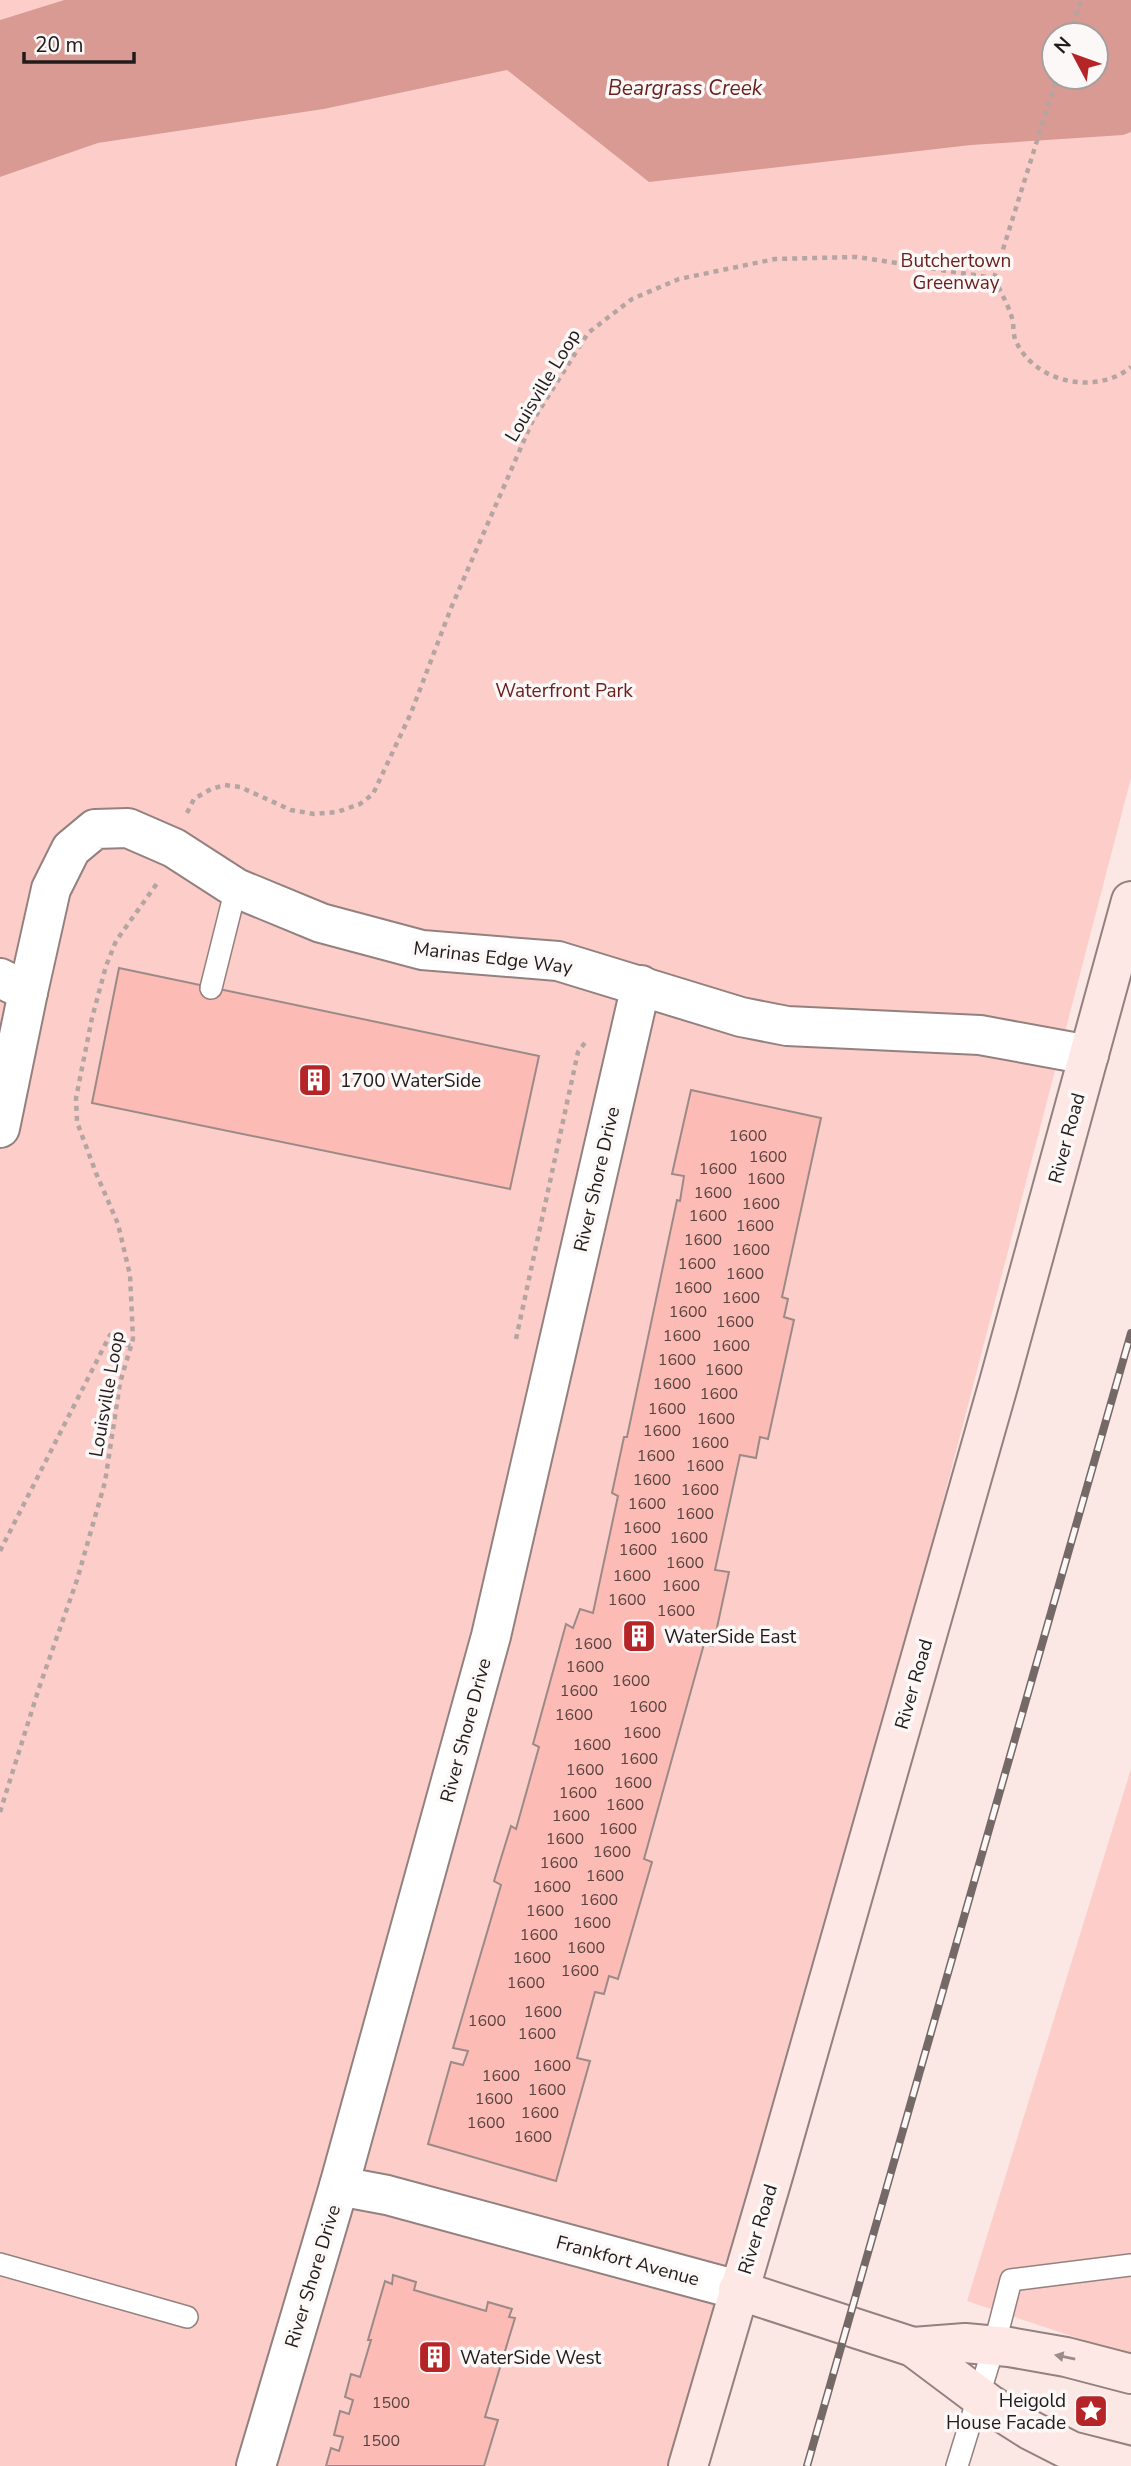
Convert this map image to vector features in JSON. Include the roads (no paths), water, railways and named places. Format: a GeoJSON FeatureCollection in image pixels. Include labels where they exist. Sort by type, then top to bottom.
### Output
{"type":"FeatureCollection","features":[{"type":"Feature","properties":{"kind":"street","name":"Marinas Edge Way"},"geometry":{"type":"LineString","coordinates":[[0,1128],[14,985],[51,889],[71,849],[95,829],[128,828],[174,848],[236,887],[321,923],[422,950],[558,961],[741,1017],[787,1026],[980,1035],[1089,1055]]}},
{"type":"Feature","properties":{"kind":"street","name":"River Road"},"geometry":{"type":"LineString","coordinates":[[688,2466],[1000,1379],[1131,901]]}},
{"type":"Feature","properties":{"kind":"street","name":"River Shore Drive"},"geometry":{"type":"LineString","coordinates":[[256,2466],[339,2186],[491,1636],[641,985]]}},
{"type":"Feature","properties":{"kind":"street","name":"Frankfort Avenue"},"geometry":{"type":"LineString","coordinates":[[339,2186],[387,2195],[738,2290],[913,2347],[979,2397],[1030,2430],[1071,2451],[1130,2466]]}},
{"type":"Feature","properties":{"kind":"street","name":"Frankfort Avenue"},"geometry":{"type":"LineString","coordinates":[[913,2347],[965,2343],[994,2346],[1066,2357],[1131,2374]]}},
{"type":"Feature","properties":{"kind":"lane"},"geometry":{"type":"LineString","coordinates":[[211,988],[236,887]]}},
{"type":"Feature","properties":{"kind":"lane"},"geometry":{"type":"LineString","coordinates":[[0,2264],[187,2318]]}},
{"type":"Feature","properties":{"kind":"lane"},"geometry":{"type":"LineString","coordinates":[[957,2466],[1011,2280],[1131,2266]]}},
{"type":"Feature","properties":{"kind":"water","name":"Beargrass Creek"},"geometry":{"type":"Polygon","coordinates":[[[64,0],[1131,0],[1131,132],[1123,135],[971,145],[649,182],[507,70],[324,109],[98,143],[0,177],[0,20],[64,0]]]}},
{"type":"Feature","properties":{"kind":"railway"},"geometry":{"type":"LineString","coordinates":[[807,2466],[1131,1333]]}},
{"type":"Feature","properties":{"kind":"place","name":"1700 WaterSide"},"geometry":{"type":"Point","coordinates":[315,1080]}},
{"type":"Feature","properties":{"kind":"place","name":"WaterSide East"},"geometry":{"type":"Point","coordinates":[639,1636]}},
{"type":"Feature","properties":{"kind":"place","name":"WaterSide West"},"geometry":{"type":"Point","coordinates":[435,2357]}},
{"type":"Feature","properties":{"kind":"place","name":"Heigold House Facade"},"geometry":{"type":"Point","coordinates":[1091,2411]}},
{"type":"Feature","properties":{"kind":"park label","name":"Butchertown Greenway"},"geometry":{"type":"Point","coordinates":[956,271]}},
{"type":"Feature","properties":{"kind":"park label","name":"Waterfront Park"},"geometry":{"type":"Point","coordinates":[564,690]}}]}
